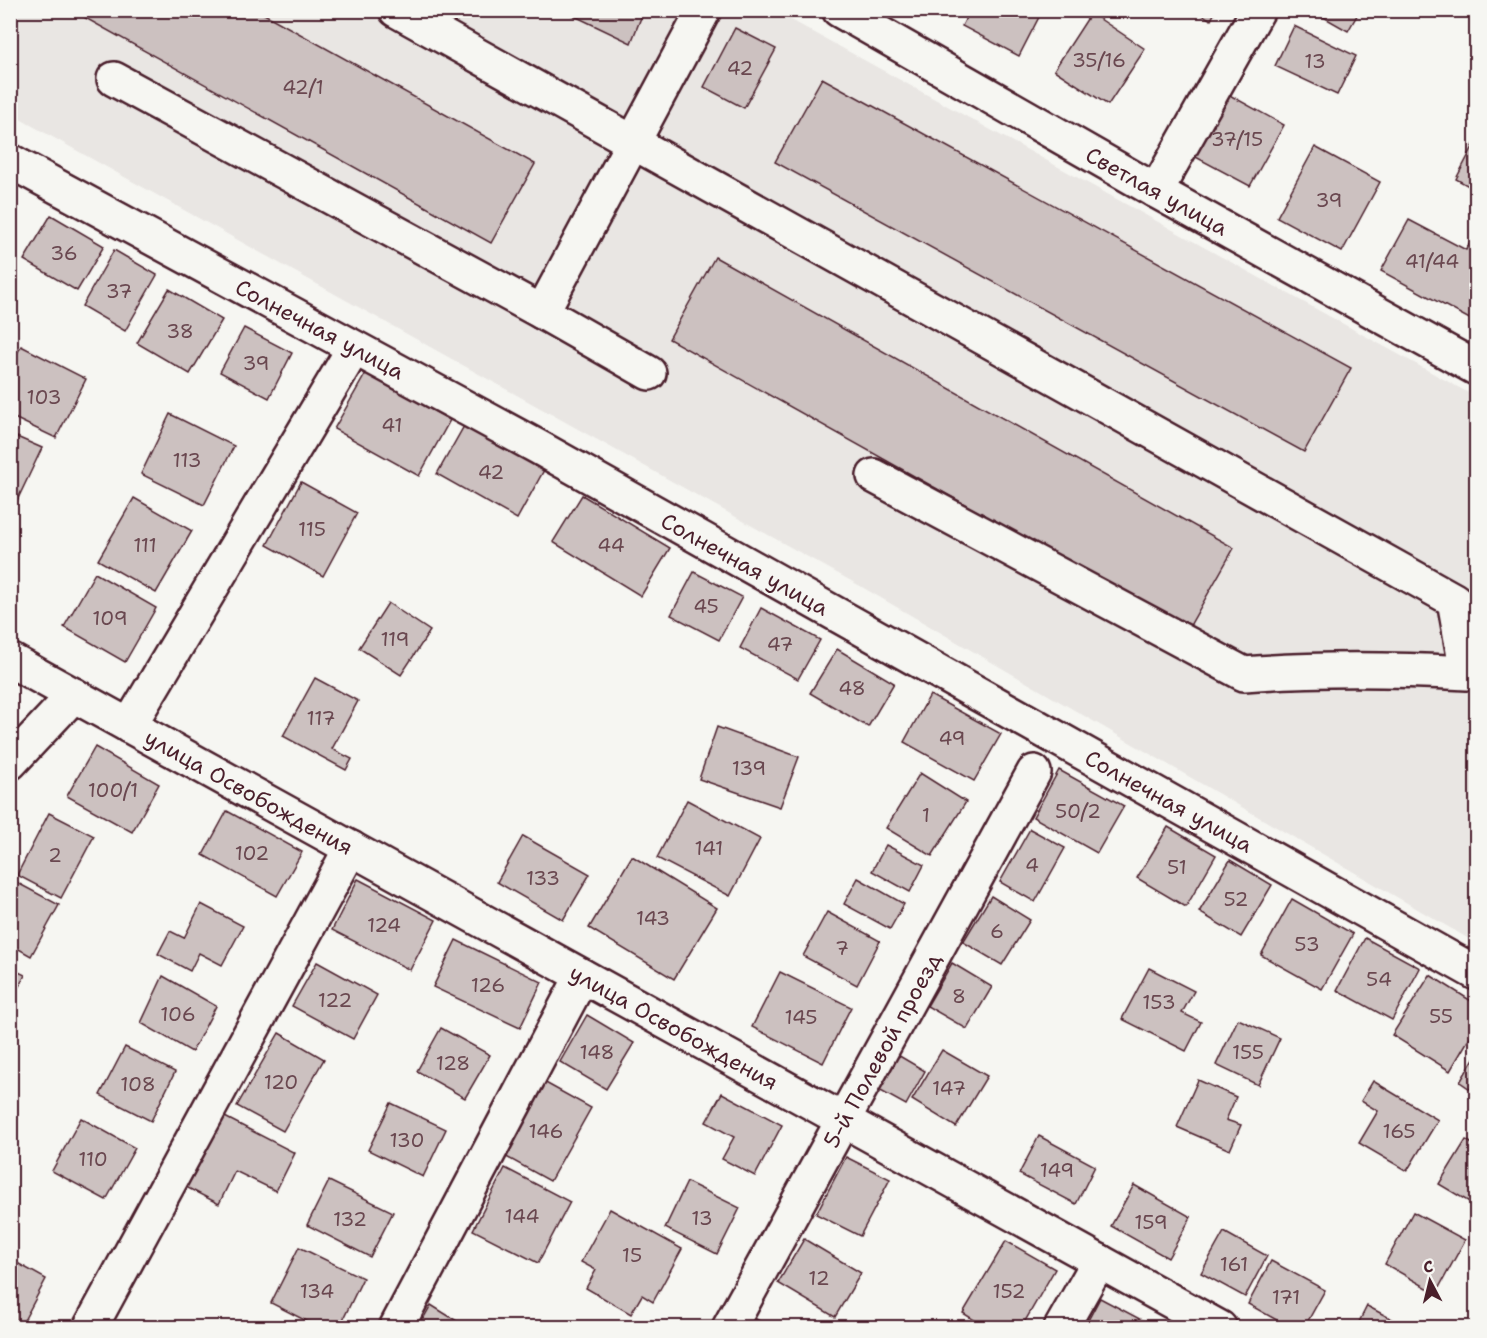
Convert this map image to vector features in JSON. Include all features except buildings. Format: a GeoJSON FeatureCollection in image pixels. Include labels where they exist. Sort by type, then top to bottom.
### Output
{"type":"FeatureCollection","features":[{"type":"Feature","properties":{"kind":"street"},"geometry":{"type":"LineString","coordinates":[[396,10],[1454,600],[1467,673],[1413,670],[1288,670],[1244,674],[874,476]]}},
{"type":"Feature","properties":{"kind":"street"},"geometry":{"type":"LineString","coordinates":[[542,312],[704,10]]}},
{"type":"Feature","properties":{"kind":"street","name":"Светлая улица"},"geometry":{"type":"LineString","coordinates":[[839,10],[1156,191],[1476,368]]}},
{"type":"Feature","properties":{"kind":"street"},"geometry":{"type":"LineString","coordinates":[[1156,191],[1258,10]]}},
{"type":"Feature","properties":{"kind":"street"},"geometry":{"type":"LineString","coordinates":[[114,79],[542,312],[649,373]]}},
{"type":"Feature","properties":{"kind":"street","name":"Солнечная улица"},"geometry":{"type":"LineString","coordinates":[[10,161],[538,447],[1476,973]]}},
{"type":"Feature","properties":{"kind":"street","name":"улица Освобождения"},"geometry":{"type":"LineString","coordinates":[[129,726],[354,348]]}},
{"type":"Feature","properties":{"kind":"street","name":"улица Освобождения"},"geometry":{"type":"LineString","coordinates":[[10,660],[1220,1328]]}},
{"type":"Feature","properties":{"kind":"street"},"geometry":{"type":"LineString","coordinates":[[10,763],[74,695]]}},
{"type":"Feature","properties":{"kind":"street","name":"5-й Полевой проезд"},"geometry":{"type":"LineString","coordinates":[[729,1328],[1034,772]]}},
{"type":"Feature","properties":{"kind":"street"},"geometry":{"type":"LineString","coordinates":[[90,1328],[351,848]]}},
{"type":"Feature","properties":{"kind":"street"},"geometry":{"type":"LineString","coordinates":[[396,1328],[582,976]]}},
{"type":"Feature","properties":{"kind":"street"},"geometry":{"type":"LineString","coordinates":[[1061,1328],[1099,1261]]}},
{"type":"Feature","properties":{"kind":"shaded area"},"geometry":{"type":"Polygon","coordinates":[[[11,11],[775,11],[1476,397],[1476,943],[862,587],[11,114],[11,11]]]}}]}
